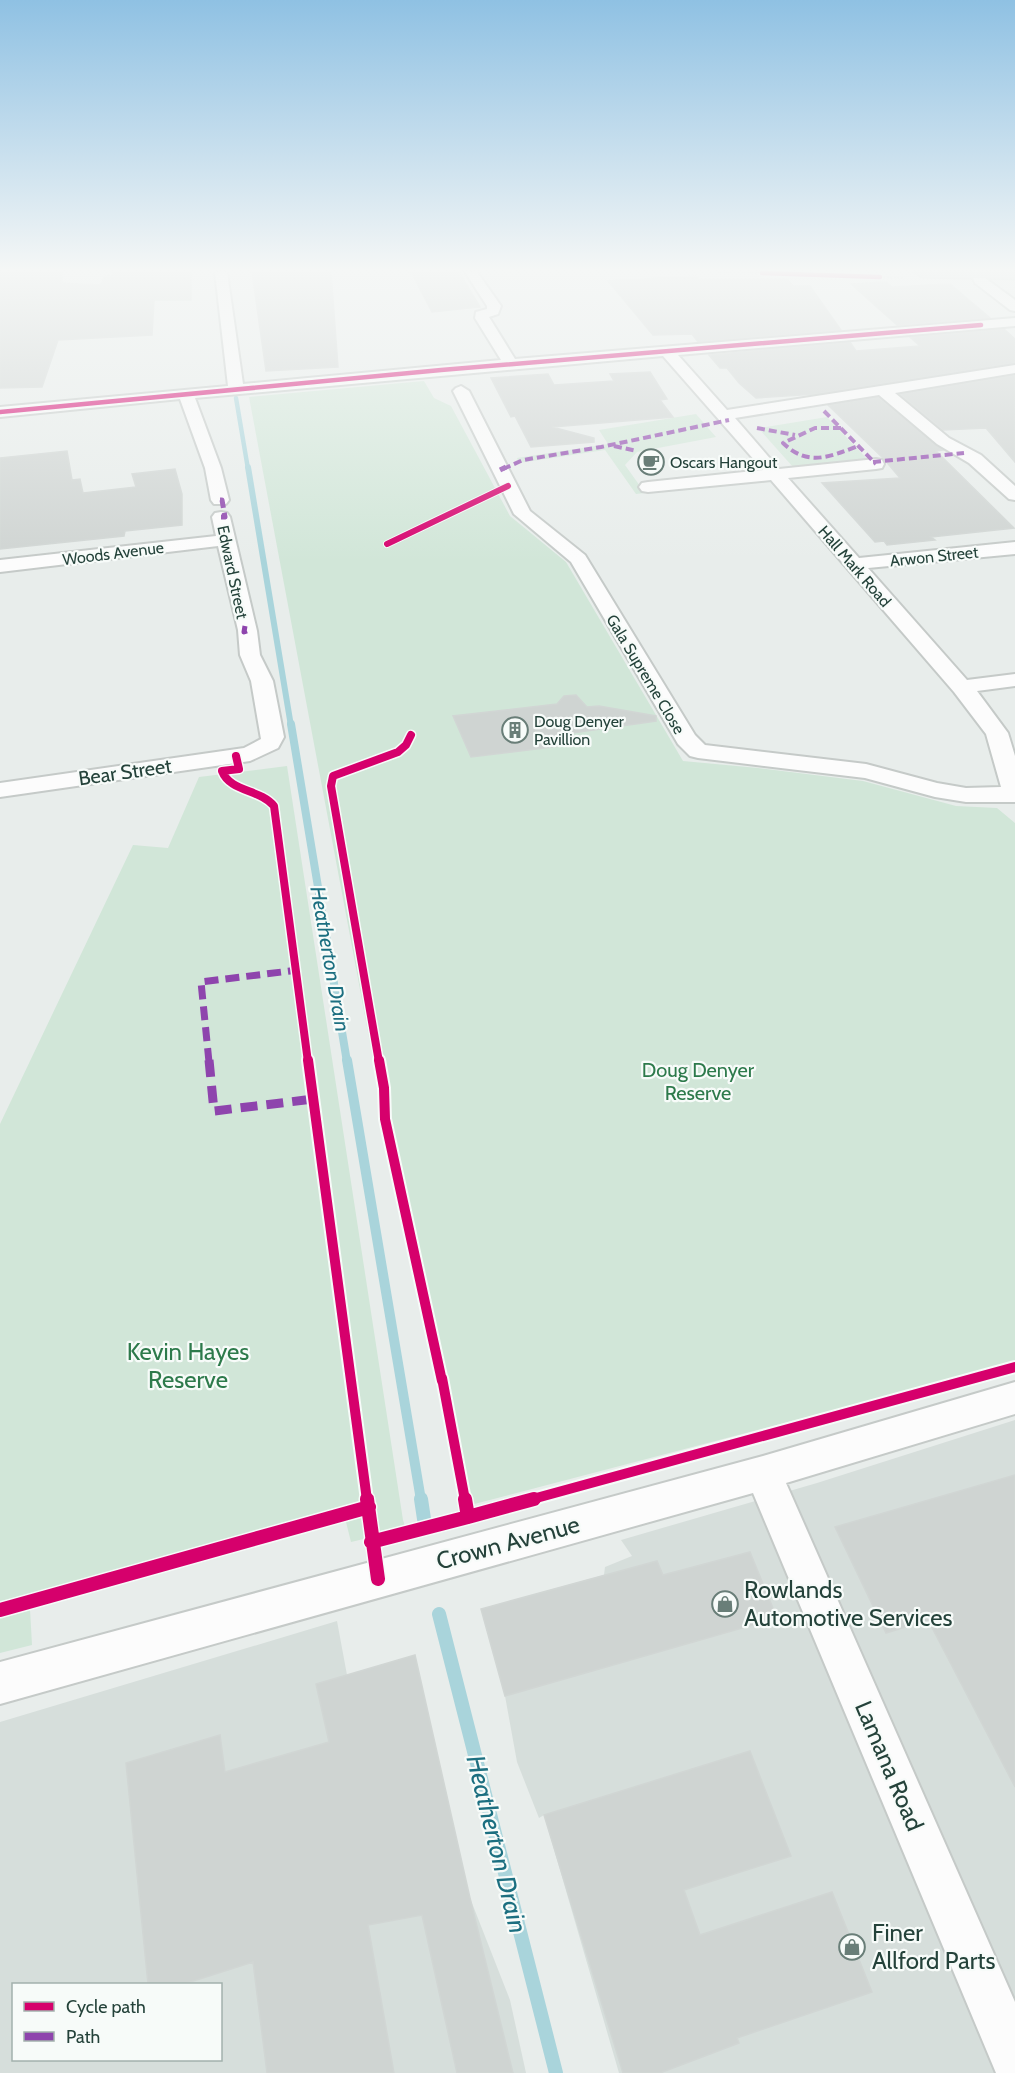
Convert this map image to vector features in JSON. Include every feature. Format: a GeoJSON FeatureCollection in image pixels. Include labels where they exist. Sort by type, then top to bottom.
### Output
{"type":"FeatureCollection","features":[{"type":"Feature","properties":{"kind":"street"},"geometry":{"type":"LineString","coordinates":[[233,369],[236,389]]}},
{"type":"Feature","properties":{"kind":"street"},"geometry":{"type":"LineString","coordinates":[[0,412],[460,369]]}},
{"type":"Feature","properties":{"kind":"street","name":"Hall Mark Road"},"geometry":{"type":"LineString","coordinates":[[684,369],[962,687],[997,733],[1015,795]]}},
{"type":"Feature","properties":{"kind":"street"},"geometry":{"type":"LineString","coordinates":[[889,395],[1015,369]]}},
{"type":"Feature","properties":{"kind":"street"},"geometry":{"type":"LineString","coordinates":[[729,420],[889,395],[1015,380]]}},
{"type":"Feature","properties":{"kind":"street","name":"Gala Supreme Close"},"geometry":{"type":"LineString","coordinates":[[461,391],[523,514],[578,559],[686,740],[698,751],[866,771],[935,790],[966,795],[1015,795]]}},
{"type":"Feature","properties":{"kind":"street","name":"Edward Street"},"geometry":{"type":"LineString","coordinates":[[186,393],[213,468],[250,655],[262,681],[273,737],[270,743],[250,754]]}},
{"type":"Feature","properties":{"kind":"street"},"geometry":{"type":"LineString","coordinates":[[889,395],[938,437],[975,459],[1015,495]]}},
{"type":"Feature","properties":{"kind":"street"},"geometry":{"type":"LineString","coordinates":[[648,487],[876,464]]}},
{"type":"Feature","properties":{"kind":"street","name":"Woods Avenue"},"geometry":{"type":"LineString","coordinates":[[0,566],[226,540]]}},
{"type":"Feature","properties":{"kind":"street","name":"Arwon Street"},"geometry":{"type":"LineString","coordinates":[[853,564],[1015,548]]}},
{"type":"Feature","properties":{"kind":"street"},"geometry":{"type":"LineString","coordinates":[[962,687],[1015,680]]}},
{"type":"Feature","properties":{"kind":"street","name":"Bear Street"},"geometry":{"type":"LineString","coordinates":[[0,790],[250,754]]}},
{"type":"Feature","properties":{"kind":"street","name":"Crown Avenue"},"geometry":{"type":"LineString","coordinates":[[0,1683],[763,1473],[1015,1398]]}},
{"type":"Feature","properties":{"kind":"street","name":"Lamana Road"},"geometry":{"type":"LineString","coordinates":[[763,1473],[1015,2059]]}},
{"type":"Feature","properties":{"kind":"shaded area"},"geometry":{"type":"Polygon","coordinates":[[[1015,1420],[1015,2073],[619,2073],[544,1815],[539,1818],[517,1762],[505,1696],[481,1609],[604,1575],[605,1567],[632,1556],[621,1540],[817,1483],[1015,1420]]]}},
{"type":"Feature","properties":{"kind":"shaded area"},"geometry":{"type":"Polygon","coordinates":[[[337,1621],[347,1675],[415,1655],[470,1898],[510,2000],[526,2073],[0,2073],[0,1722],[337,1621]]]}},
{"type":"Feature","properties":{"kind":"green space","name":"Doug Denyer Reserve"},"geometry":{"type":"Polygon","coordinates":[[[424,381],[434,398],[451,406],[510,516],[566,562],[683,761],[863,781],[956,806],[997,808],[1015,823],[1015,1364],[459,1508],[442,1381],[404,1224],[249,397],[424,381]]]}},
{"type":"Feature","properties":{"kind":"green space"},"geometry":{"type":"Polygon","coordinates":[[[696,414],[716,437],[637,452],[625,465],[645,493],[636,494],[605,450],[519,463],[517,458],[608,444],[599,430],[696,414]]]}},
{"type":"Feature","properties":{"kind":"green space"},"geometry":{"type":"Polygon","coordinates":[[[827,417],[868,460],[793,467],[761,431],[766,427],[827,417]]]}},
{"type":"Feature","properties":{"kind":"green space","name":"Kevin Hayes Reserve"},"geometry":{"type":"Polygon","coordinates":[[[287,766],[406,1529],[351,1542],[346,1522],[30,1609],[32,1645],[0,1653],[0,1124],[133,845],[168,848],[199,777],[287,766]]]}},
{"type":"Feature","properties":{"kind":"building"},"geometry":{"type":"Polygon","coordinates":[[[0,369],[48,369],[42,387],[0,388],[0,369]]]}},
{"type":"Feature","properties":{"kind":"building"},"geometry":{"type":"Polygon","coordinates":[[[266,369],[307,369],[266,371],[266,369]]]}},
{"type":"Feature","properties":{"kind":"building"},"geometry":{"type":"Polygon","coordinates":[[[728,369],[978,369],[817,394],[756,398],[728,369]]]}},
{"type":"Feature","properties":{"kind":"building"},"geometry":{"type":"Polygon","coordinates":[[[650,372],[667,399],[660,400],[673,417],[552,427],[594,438],[594,442],[531,447],[515,416],[511,417],[491,378],[548,374],[554,385],[614,381],[610,374],[650,372]]]}},
{"type":"Feature","properties":{"kind":"building"},"geometry":{"type":"Polygon","coordinates":[[[1015,375],[1015,462],[986,428],[943,430],[900,394],[1015,375]]]}},
{"type":"Feature","properties":{"kind":"building"},"geometry":{"type":"Polygon","coordinates":[[[878,397],[943,450],[936,451],[1014,528],[931,537],[935,540],[887,545],[884,541],[875,542],[822,483],[900,478],[884,459],[828,405],[878,397]]]}},
{"type":"Feature","properties":{"kind":"building"},"geometry":{"type":"Polygon","coordinates":[[[67,451],[72,480],[80,479],[83,493],[136,487],[132,474],[175,469],[182,494],[182,525],[125,531],[124,536],[0,549],[0,458],[67,451]]]}},
{"type":"Feature","properties":{"kind":"building","name":"Doug Denyer Pavillion"},"geometry":{"type":"Polygon","coordinates":[[[576,695],[587,707],[599,706],[656,716],[656,721],[572,733],[577,744],[471,757],[453,716],[557,704],[564,696],[576,695]]]}},
{"type":"Feature","properties":{"kind":"building"},"geometry":{"type":"Polygon","coordinates":[[[1015,1475],[1015,1787],[928,1620],[886,1633],[835,1527],[1015,1475]]]}},
{"type":"Feature","properties":{"kind":"building"},"geometry":{"type":"Polygon","coordinates":[[[750,1552],[777,1618],[505,1696],[481,1609],[657,1561],[663,1575],[750,1552]]]}},
{"type":"Feature","properties":{"kind":"building"},"geometry":{"type":"Polygon","coordinates":[[[415,1655],[470,1898],[513,2073],[457,2073],[422,1915],[368,1925],[394,2073],[267,2073],[253,1962],[187,1983],[148,1983],[126,1763],[220,1735],[225,1772],[329,1742],[316,1684],[415,1655]]]}},
{"type":"Feature","properties":{"kind":"building"},"geometry":{"type":"Polygon","coordinates":[[[750,1751],[791,1856],[684,1890],[700,1935],[832,1892],[872,1992],[737,2038],[739,2043],[660,2073],[623,2073],[544,1815],[750,1751]]]}},
{"type":"Feature","properties":{"kind":"waterway","name":"Heatherton Drain"},"geometry":{"type":"LineString","coordinates":[[236,398],[248,469]]}},
{"type":"Feature","properties":{"kind":"waterway","name":"Heatherton Drain"},"geometry":{"type":"LineString","coordinates":[[248,467],[291,726]]}},
{"type":"Feature","properties":{"kind":"waterway","name":"Heatherton Drain"},"geometry":{"type":"LineString","coordinates":[[291,724],[347,1062]]}},
{"type":"Feature","properties":{"kind":"waterway","name":"Heatherton Drain"},"geometry":{"type":"LineString","coordinates":[[347,1060],[421,1500]]}},
{"type":"Feature","properties":{"kind":"waterway","name":"Heatherton Drain"},"geometry":{"type":"LineString","coordinates":[[421,1499],[424,1519]]}},
{"type":"Feature","properties":{"kind":"waterway","name":"Heatherton Drain"},"geometry":{"type":"LineString","coordinates":[[439,1614],[556,2073]]}},
{"type":"Feature","properties":{"kind":"marked path"},"geometry":{"type":"LineString","coordinates":[[824,411],[876,464]]}},
{"type":"Feature","properties":{"kind":"marked path"},"geometry":{"type":"LineString","coordinates":[[500,470],[523,460],[601,447],[729,420]]}},
{"type":"Feature","properties":{"kind":"marked path"},"geometry":{"type":"LineString","coordinates":[[757,428],[795,435]]}},
{"type":"Feature","properties":{"kind":"marked path"},"geometry":{"type":"LineString","coordinates":[[841,428],[815,428],[783,443],[791,451],[809,458],[828,456],[858,446]]}},
{"type":"Feature","properties":{"kind":"marked path"},"geometry":{"type":"LineString","coordinates":[[614,446],[637,451]]}},
{"type":"Feature","properties":{"kind":"marked path"},"geometry":{"type":"LineString","coordinates":[[873,462],[964,453]]}},
{"type":"Feature","properties":{"kind":"marked path"},"geometry":{"type":"LineString","coordinates":[[220,500],[222,500],[225,517],[221,517]]}},
{"type":"Feature","properties":{"kind":"marked path"},"geometry":{"type":"LineString","coordinates":[[245,626],[244,632],[247,631]]}},
{"type":"Feature","properties":{"kind":"marked path"},"geometry":{"type":"LineString","coordinates":[[298,970],[201,982],[214,1111],[314,1099]]}},
{"type":"Feature","properties":{"kind":"cycle path"},"geometry":{"type":"LineString","coordinates":[[0,412],[456,369]]}},
{"type":"Feature","properties":{"kind":"cycle path"},"geometry":{"type":"LineString","coordinates":[[387,544],[508,486]]}},
{"type":"Feature","properties":{"kind":"cycle path"},"geometry":{"type":"LineString","coordinates":[[411,735],[406,745],[398,752],[333,776],[331,786],[384,1088],[385,1119],[442,1381]]}},
{"type":"Feature","properties":{"kind":"cycle path"},"geometry":{"type":"LineString","coordinates":[[236,756],[239,769],[222,771],[224,777],[236,786],[262,795],[274,806],[378,1579]]}},
{"type":"Feature","properties":{"kind":"cycle path"},"geometry":{"type":"LineString","coordinates":[[442,1378],[468,1517],[1015,1367]]}},
{"type":"Feature","properties":{"kind":"cycle path"},"geometry":{"type":"LineString","coordinates":[[0,1610],[369,1507]]}},
{"type":"Feature","properties":{"kind":"cycle path"},"geometry":{"type":"LineString","coordinates":[[371,1542],[468,1517]]}},
{"type":"Feature","properties":{"kind":"place","name":"Oscars Hangout"},"geometry":{"type":"Point","coordinates":[651,462]}},
{"type":"Feature","properties":{"kind":"place","name":"Doug Denyer Pavillion"},"geometry":{"type":"Point","coordinates":[515,730]}},
{"type":"Feature","properties":{"kind":"place","name":"Rowlands Automotive Services"},"geometry":{"type":"Point","coordinates":[725,1604]}},
{"type":"Feature","properties":{"kind":"place","name":"Finer Allford Parts"},"geometry":{"type":"Point","coordinates":[852,1947]}}]}
